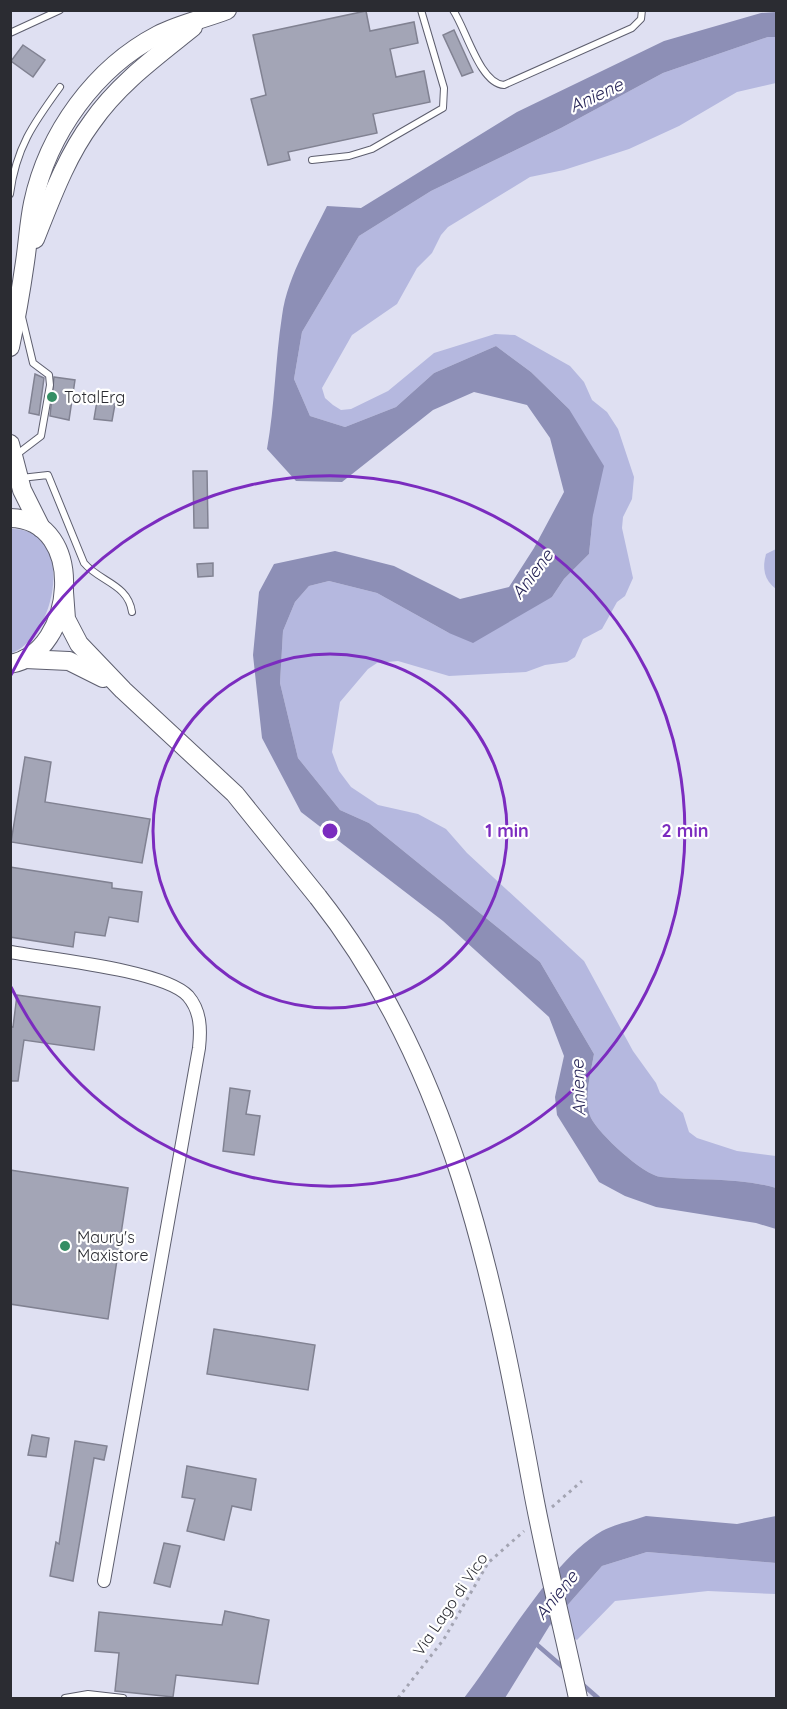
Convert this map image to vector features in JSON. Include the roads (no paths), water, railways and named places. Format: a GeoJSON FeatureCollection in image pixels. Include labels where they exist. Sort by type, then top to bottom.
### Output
{"type":"FeatureCollection","features":[{"type":"Feature","properties":{"kind":"main road"},"geometry":{"type":"LineString","coordinates":[[10,347],[19,303],[33,203],[56,139],[76,108],[99,80],[132,52],[158,34],[199,22],[227,10]]}},
{"type":"Feature","properties":{"kind":"main road"},"geometry":{"type":"LineString","coordinates":[[12,450],[30,508],[62,557],[65,573],[66,619],[75,638],[123,690],[235,794],[318,897],[381,991],[410,1047],[457,1160],[481,1243],[506,1350],[532,1487],[578,1698]]}},
{"type":"Feature","properties":{"kind":"main road"},"geometry":{"type":"LineString","coordinates":[[14,516],[41,528]]}},
{"type":"Feature","properties":{"kind":"main road"},"geometry":{"type":"LineString","coordinates":[[15,663],[46,640],[57,618],[64,592]]}},
{"type":"Feature","properties":{"kind":"main road"},"geometry":{"type":"LineString","coordinates":[[15,663],[69,661],[123,690]]}},
{"type":"Feature","properties":{"kind":"street"},"geometry":{"type":"LineString","coordinates":[[10,952],[165,981],[188,995],[199,1017],[199,1048],[104,1581]]}},
{"type":"Feature","properties":{"kind":"lane"},"geometry":{"type":"LineString","coordinates":[[10,33],[60,10]]}},
{"type":"Feature","properties":{"kind":"lane"},"geometry":{"type":"LineString","coordinates":[[312,160],[350,156],[372,149],[443,108],[444,88],[421,10]]}},
{"type":"Feature","properties":{"kind":"lane"},"geometry":{"type":"LineString","coordinates":[[453,10],[485,74],[493,83],[504,85],[632,28],[641,19],[642,10]]}},
{"type":"Feature","properties":{"kind":"lane"},"geometry":{"type":"LineString","coordinates":[[10,194],[22,142],[60,87]]}},
{"type":"Feature","properties":{"kind":"lane"},"geometry":{"type":"LineString","coordinates":[[12,450],[41,436],[50,385],[49,375],[33,363],[19,303]]}},
{"type":"Feature","properties":{"kind":"lane"},"geometry":{"type":"LineString","coordinates":[[19,478],[48,475],[84,563],[95,574],[121,589],[128,599],[132,612]]}},
{"type":"Feature","properties":{"kind":"lane"},"geometry":{"type":"LineString","coordinates":[[65,1698],[88,1694],[123,1698]]}},
{"type":"Feature","properties":{"kind":"water","name":"Aniene"},"geometry":{"type":"Polygon","coordinates":[[[776,12],[776,37],[768,37],[663,73],[561,128],[431,191],[359,236],[302,332],[294,379],[310,416],[345,427],[396,407],[434,373],[496,346],[531,372],[569,409],[604,466],[593,515],[589,554],[564,579],[552,597],[473,643],[449,633],[377,593],[329,581],[309,586],[295,602],[283,631],[280,683],[298,758],[340,810],[369,823],[540,962],[594,1054],[588,1086],[588,1103],[591,1118],[603,1134],[622,1153],[653,1175],[748,1182],[776,1188],[776,1229],[756,1223],[656,1207],[625,1196],[599,1182],[557,1115],[555,1097],[564,1056],[549,1017],[443,921],[301,812],[262,738],[253,655],[259,592],[274,564],[335,551],[394,566],[460,599],[509,587],[534,548],[564,492],[550,438],[527,405],[474,392],[433,410],[342,482],[296,481],[267,449],[285,302],[300,259],[327,206],[361,208],[517,112],[664,41],[761,13],[776,12]]]}},
{"type":"Feature","properties":{"kind":"water","name":"Aniene"},"geometry":{"type":"Polygon","coordinates":[[[646,1516],[737,1524],[776,1516],[776,1563],[647,1552],[602,1566],[550,1625],[505,1698],[464,1698],[564,1562],[583,1544],[602,1531],[646,1516]]]}},
{"type":"Feature","properties":{"kind":"waterway"},"geometry":{"type":"LineString","coordinates":[[535,1643],[565,1669]]}},
{"type":"Feature","properties":{"kind":"waterway"},"geometry":{"type":"LineString","coordinates":[[582,1684],[598,1698]]}},
{"type":"Feature","properties":{"kind":"place","name":"TotalErg"},"geometry":{"type":"Point","coordinates":[52,397]}},
{"type":"Feature","properties":{"kind":"place","name":"Maury's Maxistore"},"geometry":{"type":"Point","coordinates":[65,1246]}}]}
